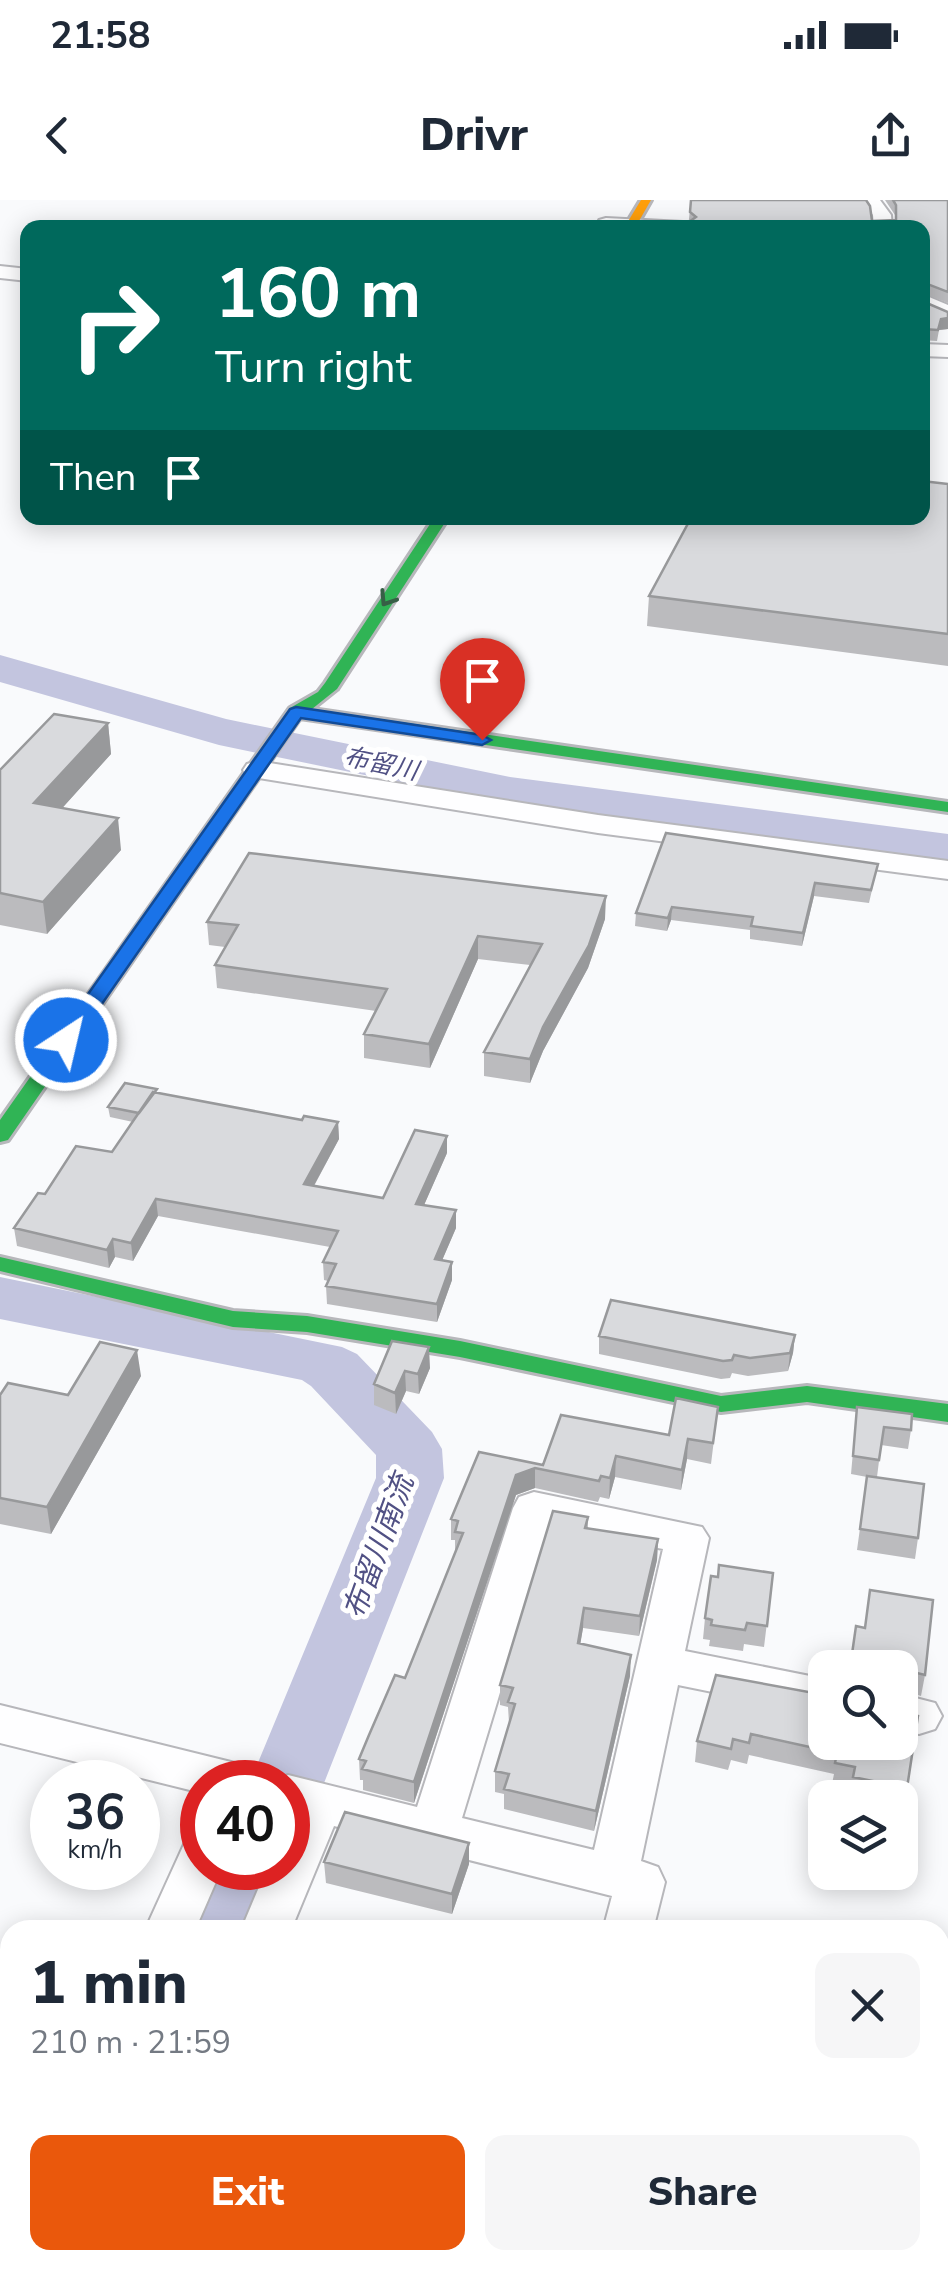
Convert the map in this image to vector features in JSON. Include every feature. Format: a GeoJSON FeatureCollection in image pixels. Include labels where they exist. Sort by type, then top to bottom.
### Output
{"type":"FeatureCollection","features":[{"type":"Feature","properties":{"kind":"street"},"geometry":{"type":"LineString","coordinates":[[624,220],[646,200]]}},
{"type":"Feature","properties":{"kind":"street"},"geometry":{"type":"LineString","coordinates":[[0,1135],[260,766],[292,708],[324,695],[436,525]]}},
{"type":"Feature","properties":{"kind":"street"},"geometry":{"type":"LineString","coordinates":[[292,708],[948,806]]}},
{"type":"Feature","properties":{"kind":"street"},"geometry":{"type":"LineString","coordinates":[[260,766],[598,824],[948,870]]}},
{"type":"Feature","properties":{"kind":"street"},"geometry":{"type":"LineString","coordinates":[[0,1264],[233,1319],[307,1324],[460,1349],[722,1404],[807,1394],[948,1414]]}},
{"type":"Feature","properties":{"kind":"street"},"geometry":{"type":"LineString","coordinates":[[434,1831],[534,1508],[688,1538],[612,1875]]}},
{"type":"Feature","properties":{"kind":"street"},"geometry":{"type":"LineString","coordinates":[[660,1664],[808,1694]]}},
{"type":"Feature","properties":{"kind":"street"},"geometry":{"type":"LineString","coordinates":[[0,1724],[180,1768]]}},
{"type":"Feature","properties":{"kind":"street"},"geometry":{"type":"LineString","coordinates":[[310,1801],[640,1882],[630,1920]]}},
{"type":"Feature","properties":{"kind":"street"},"geometry":{"type":"LineString","coordinates":[[174,1920],[188,1890]]}},
{"type":"Feature","properties":{"kind":"street"},"geometry":{"type":"LineString","coordinates":[[269,1920],[277,1890]]}},
{"type":"Feature","properties":{"kind":"building"},"geometry":{"type":"Polygon","coordinates":[[[691,200],[866,200],[872,220],[692,220],[696,217],[690,212],[691,200]]]}},
{"type":"Feature","properties":{"kind":"building"},"geometry":{"type":"Polygon","coordinates":[[[893,200],[948,200],[948,292],[930,285],[930,220],[896,220],[893,200]]]}},
{"type":"Feature","properties":{"kind":"building"},"geometry":{"type":"Polygon","coordinates":[[[930,304],[948,312],[938,330],[930,329],[930,304]]]}},
{"type":"Feature","properties":{"kind":"building"},"geometry":{"type":"Polygon","coordinates":[[[930,482],[948,484],[948,634],[649,596],[687,525],[930,525],[930,482]]]}},
{"type":"Feature","properties":{"kind":"building"},"geometry":{"type":"Polygon","coordinates":[[[54,714],[108,723],[34,803],[118,818],[43,902],[0,893],[0,770],[54,714]]]}},
{"type":"Feature","properties":{"kind":"building"},"geometry":{"type":"Polygon","coordinates":[[[666,833],[878,864],[871,890],[815,883],[803,933],[751,926],[753,917],[672,907],[668,918],[636,913],[666,833]]]}},
{"type":"Feature","properties":{"kind":"building"},"geometry":{"type":"Polygon","coordinates":[[[249,853],[606,896],[589,945],[543,1027],[530,1059],[484,1052],[542,944],[478,936],[429,1044],[364,1034],[387,989],[215,965],[238,925],[207,922],[249,853]]]}},
{"type":"Feature","properties":{"kind":"building"},"geometry":{"type":"Polygon","coordinates":[[[125,1083],[157,1089],[139,1113],[108,1107],[125,1083]]]}},
{"type":"Feature","properties":{"kind":"building"},"geometry":{"type":"Polygon","coordinates":[[[153,1092],[302,1120],[304,1116],[338,1122],[304,1184],[383,1198],[415,1130],[447,1136],[416,1204],[456,1210],[435,1259],[452,1262],[437,1304],[326,1286],[336,1264],[323,1262],[338,1231],[156,1199],[131,1243],[113,1239],[107,1250],[14,1228],[38,1193],[45,1194],[76,1146],[112,1152],[153,1092]]]}},
{"type":"Feature","properties":{"kind":"building"},"geometry":{"type":"Polygon","coordinates":[[[611,1300],[795,1335],[790,1353],[750,1358],[734,1355],[732,1360],[723,1361],[599,1336],[611,1300]]]}},
{"type":"Feature","properties":{"kind":"building"},"geometry":{"type":"Polygon","coordinates":[[[392,1341],[429,1347],[418,1374],[405,1371],[395,1393],[374,1384],[392,1341]]]}},
{"type":"Feature","properties":{"kind":"building"},"geometry":{"type":"Polygon","coordinates":[[[100,1342],[137,1350],[47,1507],[0,1498],[0,1395],[8,1383],[68,1395],[100,1342]]]}},
{"type":"Feature","properties":{"kind":"building"},"geometry":{"type":"Polygon","coordinates":[[[676,1398],[718,1407],[713,1443],[688,1439],[682,1470],[616,1456],[610,1478],[601,1476],[599,1481],[535,1468],[516,1475],[414,1782],[362,1769],[366,1761],[359,1759],[369,1735],[395,1675],[405,1678],[463,1533],[455,1532],[458,1521],[451,1519],[479,1452],[543,1465],[561,1415],[669,1435],[676,1398]]]}},
{"type":"Feature","properties":{"kind":"building"},"geometry":{"type":"Polygon","coordinates":[[[857,1407],[912,1414],[911,1430],[884,1427],[879,1460],[853,1456],[857,1407]]]}},
{"type":"Feature","properties":{"kind":"building"},"geometry":{"type":"Polygon","coordinates":[[[867,1476],[924,1484],[918,1538],[860,1529],[867,1476]]]}},
{"type":"Feature","properties":{"kind":"building"},"geometry":{"type":"Polygon","coordinates":[[[553,1511],[588,1517],[585,1528],[658,1539],[640,1616],[584,1608],[578,1643],[631,1655],[596,1811],[504,1789],[509,1774],[495,1771],[515,1704],[508,1702],[513,1688],[500,1685],[553,1511]]]}},
{"type":"Feature","properties":{"kind":"building"},"geometry":{"type":"Polygon","coordinates":[[[719,1565],[773,1573],[767,1626],[747,1623],[745,1630],[711,1625],[712,1620],[705,1618],[711,1576],[718,1577],[719,1565]]]}},
{"type":"Feature","properties":{"kind":"building"},"geometry":{"type":"Polygon","coordinates":[[[870,1590],[933,1600],[925,1675],[918,1673],[918,1650],[853,1650],[856,1626],[865,1628],[870,1590]]]}},
{"type":"Feature","properties":{"kind":"building"},"geometry":{"type":"Polygon","coordinates":[[[716,1675],[808,1692],[808,1747],[751,1734],[749,1743],[733,1739],[731,1749],[697,1741],[716,1675]]]}},
{"type":"Feature","properties":{"kind":"building"},"geometry":{"type":"Polygon","coordinates":[[[911,1760],[908,1780],[853,1777],[855,1767],[835,1763],[911,1760]]]}},
{"type":"Feature","properties":{"kind":"building"},"geometry":{"type":"Polygon","coordinates":[[[345,1812],[469,1843],[452,1894],[324,1862],[345,1812]]]}},
{"type":"Feature","properties":{"kind":"waterway","name":"布留川"},"geometry":{"type":"LineString","coordinates":[[0,668],[219,731],[510,791],[948,849]]}},
{"type":"Feature","properties":{"kind":"waterway","name":"布留川南流"},"geometry":{"type":"LineString","coordinates":[[0,1298],[319,1362],[334,1370],[409,1449],[410,1478],[298,1760]]}},
{"type":"Feature","properties":{"kind":"waterway","name":"布留川南流"},"geometry":{"type":"LineString","coordinates":[[231,1920],[244,1890]]}},
{"type":"Feature","properties":{"kind":"traffic: fast"},"geometry":{"type":"LineString","coordinates":[[0,1135],[296,712],[324,695],[331,686],[436,525]]}},
{"type":"Feature","properties":{"kind":"traffic: fast"},"geometry":{"type":"LineString","coordinates":[[296,712],[948,807]]}},
{"type":"Feature","properties":{"kind":"traffic: fast"},"geometry":{"type":"LineString","coordinates":[[0,1264],[233,1319],[307,1324],[460,1349],[721,1404],[807,1394],[948,1413]]}},
{"type":"Feature","properties":{"kind":"traffic: slow"},"geometry":{"type":"LineString","coordinates":[[634,220],[646,200]]}},
{"type":"Feature","properties":{"kind":"route"},"geometry":{"type":"LineString","coordinates":[[66,1040],[296,712],[482,740]]}}]}
